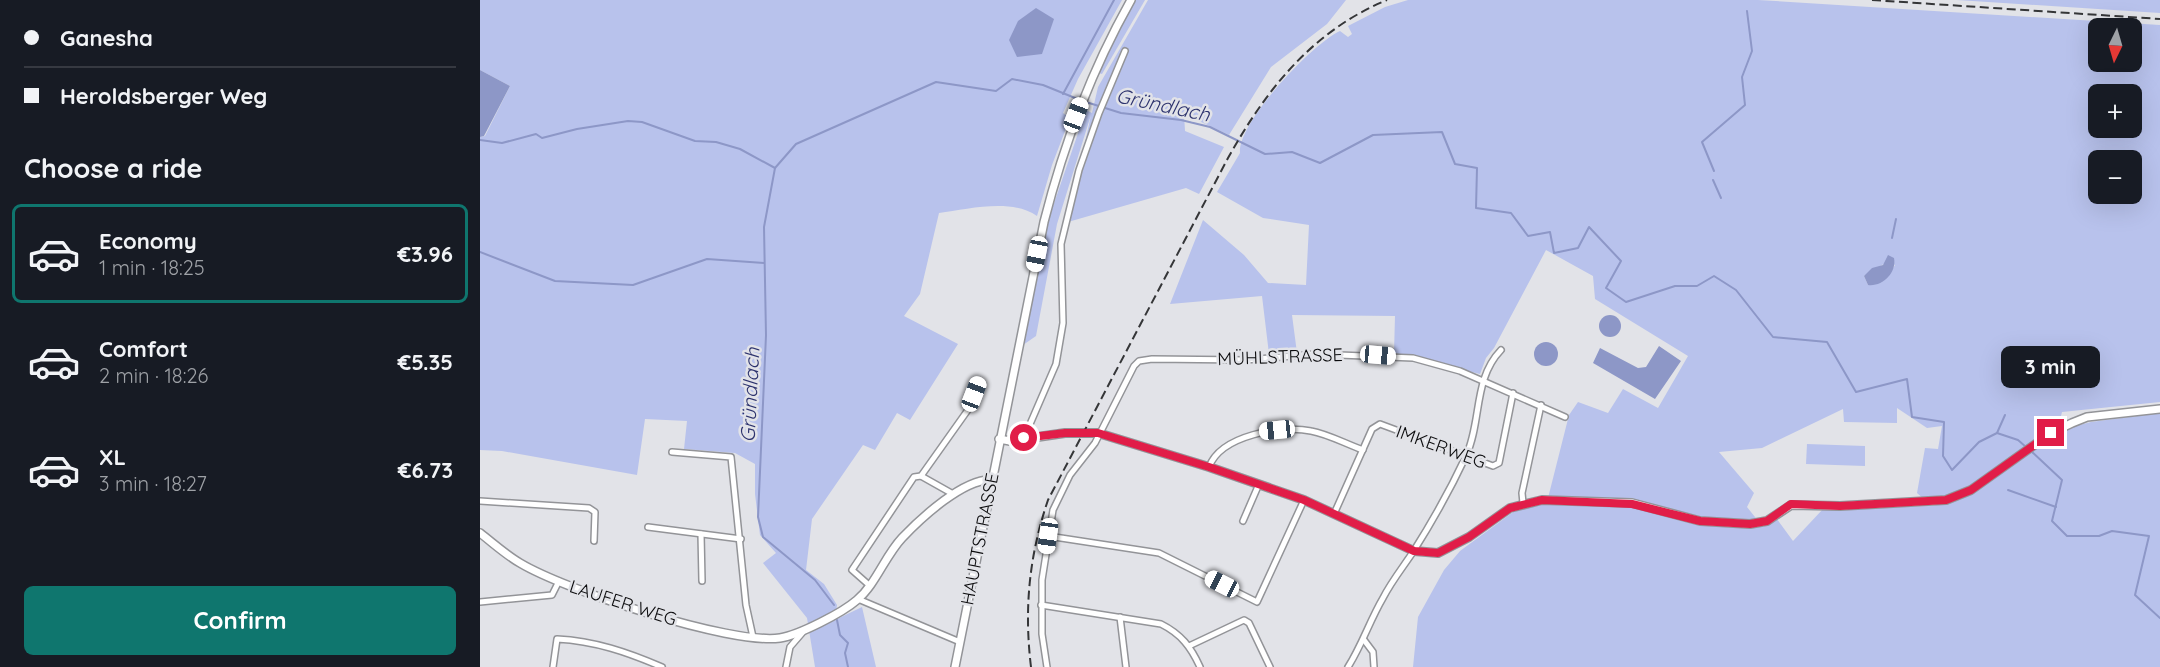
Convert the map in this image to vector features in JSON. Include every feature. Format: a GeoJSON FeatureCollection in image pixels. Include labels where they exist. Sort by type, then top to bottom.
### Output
{"type":"FeatureCollection","features":[{"type":"Feature","properties":{"kind":"street","name":"HAUPTSTRASSE"},"geometry":{"type":"LineString","coordinates":[[955,667],[999,439],[1058,165],[1088,84],[1131,0]]}},
{"type":"Feature","properties":{"kind":"street"},"geometry":{"type":"LineString","coordinates":[[1024,438],[1056,364],[1063,322],[1061,244],[1079,170],[1104,100],[1125,51]]}},
{"type":"Feature","properties":{"kind":"street"},"geometry":{"type":"LineString","coordinates":[[1348,667],[1364,640],[1382,598],[1414,551],[1466,456],[1480,408],[1482,380],[1489,363],[1501,350]]}},
{"type":"Feature","properties":{"kind":"street","name":"MÜHLSTRASSE"},"geometry":{"type":"LineString","coordinates":[[1047,667],[1041,605],[1053,510],[1066,484],[1095,443],[1098,433],[1134,366],[1146,359],[1246,360],[1315,354],[1413,358],[1482,380],[1565,417]]}},
{"type":"Feature","properties":{"kind":"street"},"geometry":{"type":"LineString","coordinates":[[921,476],[970,407],[979,382]]}},
{"type":"Feature","properties":{"kind":"street","name":"IMKERWEG"},"geometry":{"type":"LineString","coordinates":[[1334,514],[1372,429],[1380,424],[1493,466],[1499,463],[1513,393]]}},
{"type":"Feature","properties":{"kind":"street"},"geometry":{"type":"LineString","coordinates":[[1523,503],[1522,494],[1541,405]]}},
{"type":"Feature","properties":{"kind":"street"},"geometry":{"type":"LineString","coordinates":[[999,439],[1065,433],[1098,433],[1209,467],[1304,500],[1414,551],[1438,553],[1469,537],[1510,508],[1542,500],[1594,501],[1645,506],[1700,521],[1750,524],[1767,521],[1791,504],[1933,502],[1958,496],[1982,483],[2051,433],[2087,417],[2160,409]]}},
{"type":"Feature","properties":{"kind":"street"},"geometry":{"type":"LineString","coordinates":[[1209,467],[1218,451],[1263,432],[1290,428],[1312,431],[1363,450]]}},
{"type":"Feature","properties":{"kind":"street"},"geometry":{"type":"LineString","coordinates":[[672,452],[730,457],[741,539],[746,605],[753,637]]}},
{"type":"Feature","properties":{"kind":"street"},"geometry":{"type":"LineString","coordinates":[[869,585],[852,570],[914,477],[921,476],[953,494]]}},
{"type":"Feature","properties":{"kind":"street"},"geometry":{"type":"LineString","coordinates":[[960,642],[858,599],[902,538],[953,494],[982,479],[992,480]]}},
{"type":"Feature","properties":{"kind":"street"},"geometry":{"type":"LineString","coordinates":[[1243,521],[1259,484]]}},
{"type":"Feature","properties":{"kind":"street"},"geometry":{"type":"LineString","coordinates":[[1048,536],[1159,553],[1257,602],[1304,500]]}},
{"type":"Feature","properties":{"kind":"street"},"geometry":{"type":"LineString","coordinates":[[480,501],[589,508],[595,512],[594,541]]}},
{"type":"Feature","properties":{"kind":"street"},"geometry":{"type":"LineString","coordinates":[[648,527],[741,539]]}},
{"type":"Feature","properties":{"kind":"street","name":"LAUFER WEG"},"geometry":{"type":"LineString","coordinates":[[480,533],[520,563],[559,581],[695,627],[753,637],[780,638],[803,632],[858,599]]}},
{"type":"Feature","properties":{"kind":"street"},"geometry":{"type":"LineString","coordinates":[[701,534],[702,581]]}},
{"type":"Feature","properties":{"kind":"street"},"geometry":{"type":"LineString","coordinates":[[480,602],[552,595],[559,581]]}},
{"type":"Feature","properties":{"kind":"street"},"geometry":{"type":"LineString","coordinates":[[1041,605],[1161,624],[1177,633],[1190,646],[1200,667]]}},
{"type":"Feature","properties":{"kind":"street"},"geometry":{"type":"LineString","coordinates":[[1120,617],[1126,667]]}},
{"type":"Feature","properties":{"kind":"street"},"geometry":{"type":"LineString","coordinates":[[1190,646],[1244,620],[1249,623],[1270,667]]}},
{"type":"Feature","properties":{"kind":"street"},"geometry":{"type":"LineString","coordinates":[[786,667],[790,647],[803,632]]}},
{"type":"Feature","properties":{"kind":"street"},"geometry":{"type":"LineString","coordinates":[[780,638],[790,647]]}},
{"type":"Feature","properties":{"kind":"street"},"geometry":{"type":"LineString","coordinates":[[553,667],[556,639],[587,640],[662,667]]}},
{"type":"Feature","properties":{"kind":"street"},"geometry":{"type":"LineString","coordinates":[[1364,640],[1373,652],[1374,667]]}},
{"type":"Feature","properties":{"kind":"shaded area"},"geometry":{"type":"Polygon","coordinates":[[[480,0],[1122,0],[1078,79],[1063,113],[1070,118],[1052,165],[1037,216],[1015,207],[1003,206],[976,207],[939,213],[920,294],[904,316],[958,344],[910,420],[897,413],[875,450],[863,445],[812,519],[806,570],[824,584],[837,605],[835,620],[862,607],[876,667],[815,667],[807,618],[763,563],[776,553],[760,535],[755,494],[755,464],[735,453],[684,449],[687,421],[645,419],[637,475],[502,451],[480,450],[480,137],[485,136],[510,86],[480,70],[480,0]]]}},
{"type":"Feature","properties":{"kind":"shaded area"},"geometry":{"type":"Polygon","coordinates":[[[1135,0],[1145,0],[1102,74],[1098,73],[1135,0]]]}},
{"type":"Feature","properties":{"kind":"shaded area"},"geometry":{"type":"Polygon","coordinates":[[[1148,0],[1346,0],[1327,24],[1271,67],[1229,135],[1184,114],[1185,131],[1224,147],[1199,194],[1186,188],[1068,222],[1091,115],[1057,224],[1036,336],[1023,345],[1049,218],[1086,110],[1092,113],[1098,87],[1148,0]]]}},
{"type":"Feature","properties":{"kind":"shaded area"},"geometry":{"type":"Polygon","coordinates":[[[1408,0],[1758,0],[2088,21],[2088,72],[2142,72],[2142,24],[2160,25],[2160,402],[2062,412],[2059,424],[1978,481],[1943,497],[1925,500],[1917,493],[1925,448],[1938,449],[1942,426],[1927,428],[1897,408],[1897,423],[1844,422],[1843,409],[1762,448],[1719,452],[1754,493],[1747,507],[1763,527],[1777,519],[1793,541],[1823,509],[1932,506],[1957,500],[2068,428],[2091,422],[2160,413],[2160,667],[1413,667],[1418,617],[1444,570],[1460,551],[1520,507],[1547,502],[1569,415],[1578,402],[1608,413],[1623,389],[1658,408],[1688,356],[1595,299],[1593,276],[1546,250],[1494,348],[1486,358],[1480,374],[1394,353],[1395,316],[1292,315],[1297,353],[1269,354],[1262,296],[1170,304],[1203,220],[1244,255],[1268,283],[1306,285],[1309,225],[1263,218],[1217,192],[1240,153],[1242,140],[1263,104],[1296,67],[1328,38],[1340,31],[1348,37],[1352,34],[1348,26],[1385,7],[1408,0]],[[1887,262],[1864,276],[1868,285],[1886,279],[1895,265],[1887,262]]]}},
{"type":"Feature","properties":{"kind":"shaded area"},"geometry":{"type":"Polygon","coordinates":[[[1957,0],[2160,0],[2160,13],[1957,0]]]}},
{"type":"Feature","properties":{"kind":"shaded area"},"geometry":{"type":"Polygon","coordinates":[[[1036,8],[1054,19],[1042,54],[1017,57],[1009,40],[1018,21],[1036,8]]]}},
{"type":"Feature","properties":{"kind":"shaded area"},"geometry":{"type":"Polygon","coordinates":[[[480,70],[510,86],[484,136],[480,137],[480,70]]]}},
{"type":"Feature","properties":{"kind":"shaded area"},"geometry":{"type":"Polygon","coordinates":[[[1888,255],[1894,258],[1891,274],[1878,284],[1868,285],[1864,276],[1872,268],[1883,265],[1888,255]]]}},
{"type":"Feature","properties":{"kind":"shaded area"},"geometry":{"type":"Polygon","coordinates":[[[1610,315],[1618,318],[1621,326],[1618,334],[1610,337],[1602,334],[1599,326],[1602,318],[1610,315]]]}},
{"type":"Feature","properties":{"kind":"shaded area"},"geometry":{"type":"Polygon","coordinates":[[[1546,342],[1555,345],[1558,354],[1555,363],[1546,366],[1537,363],[1534,354],[1537,345],[1546,342]]]}},
{"type":"Feature","properties":{"kind":"shaded area"},"geometry":{"type":"Polygon","coordinates":[[[1659,346],[1681,361],[1655,399],[1593,363],[1600,348],[1638,368],[1646,367],[1659,346]]]}},
{"type":"Feature","properties":{"kind":"shaded area"},"geometry":{"type":"Polygon","coordinates":[[[1807,444],[1865,446],[1865,466],[1806,464],[1807,444]]]}},
{"type":"Feature","properties":{"kind":"waterway"},"geometry":{"type":"LineString","coordinates":[[1063,94],[1114,0]]}},
{"type":"Feature","properties":{"kind":"waterway"},"geometry":{"type":"LineString","coordinates":[[1714,171],[1702,142],[1745,105],[1742,77],[1752,51],[1747,11]]}},
{"type":"Feature","properties":{"kind":"waterway","name":"Gründlach"},"geometry":{"type":"LineString","coordinates":[[834,605],[815,580],[763,537],[758,517],[766,335],[764,227],[775,168],[796,144],[936,82],[996,91],[1012,79],[1043,85],[1080,100]]}},
{"type":"Feature","properties":{"kind":"waterway","name":"Gründlach"},"geometry":{"type":"LineString","coordinates":[[1086,102],[1121,113],[1181,120],[1210,127],[1265,154],[1292,152],[1320,163],[1373,135],[1442,132],[1455,164],[1477,168],[1476,208],[1511,213],[1528,236],[1550,232],[1554,253],[1578,248],[1589,227],[1621,261],[1606,288],[1626,302],[1675,286],[1697,286],[1714,276],[1736,290],[1773,337],[1827,342],[1856,392],[1907,379],[1912,417],[1944,422],[1943,456],[1952,470],[1979,442],[1997,433],[2018,440],[2026,447]]}},
{"type":"Feature","properties":{"kind":"waterway"},"geometry":{"type":"LineString","coordinates":[[480,140],[502,143],[536,134],[542,138],[577,129],[628,121],[642,122],[695,141],[716,142],[740,149],[775,168]]}},
{"type":"Feature","properties":{"kind":"waterway"},"geometry":{"type":"LineString","coordinates":[[1713,180],[1721,198]]}},
{"type":"Feature","properties":{"kind":"waterway"},"geometry":{"type":"LineString","coordinates":[[1892,238],[1896,219]]}},
{"type":"Feature","properties":{"kind":"waterway"},"geometry":{"type":"LineString","coordinates":[[480,252],[555,281],[633,285],[707,259],[764,263]]}},
{"type":"Feature","properties":{"kind":"waterway"},"geometry":{"type":"LineString","coordinates":[[1997,433],[2005,415]]}},
{"type":"Feature","properties":{"kind":"waterway","name":"Gründlach"},"geometry":{"type":"LineString","coordinates":[[2031,451],[2062,480],[2052,521],[2067,536],[2099,536],[2112,531],[2149,536],[2135,595],[2160,618]]}},
{"type":"Feature","properties":{"kind":"waterway"},"geometry":{"type":"LineString","coordinates":[[2008,490],[2056,507]]}},
{"type":"Feature","properties":{"kind":"waterway","name":"Gründlach"},"geometry":{"type":"LineString","coordinates":[[837,620],[840,635],[848,643],[845,653],[848,667]]}},
{"type":"Feature","properties":{"kind":"railway"},"geometry":{"type":"LineString","coordinates":[[1031,667],[1028,603],[1032,562],[1048,500],[1228,158],[1258,109],[1294,65],[1336,28],[1387,0]]}},
{"type":"Feature","properties":{"kind":"railway"},"geometry":{"type":"LineString","coordinates":[[1872,0],[2160,19]]}},
{"type":"Feature","properties":{"kind":"route"},"geometry":{"type":"LineString","coordinates":[[1024,438],[1079,432],[1098,433],[1209,467],[1304,500],[1414,551],[1438,553],[1453,547],[1510,508],[1542,500],[1632,504],[1700,521],[1724,524],[1750,524],[1767,521],[1791,504],[1840,506],[1946,500],[1982,483],[2051,433]]}}]}
